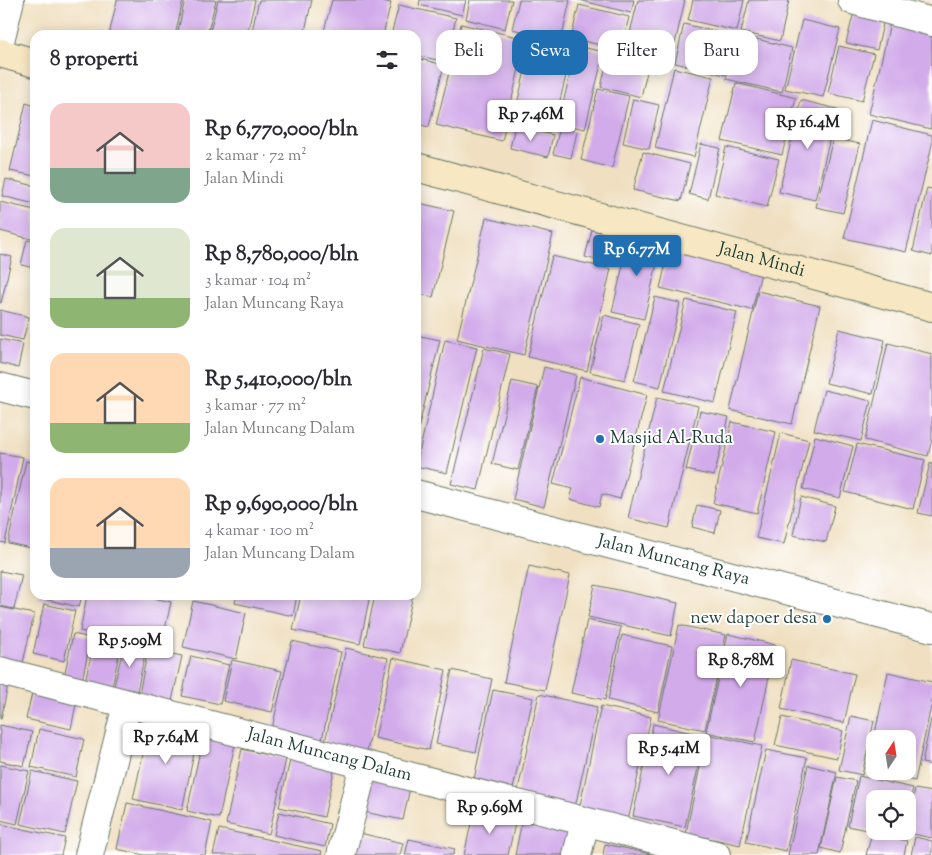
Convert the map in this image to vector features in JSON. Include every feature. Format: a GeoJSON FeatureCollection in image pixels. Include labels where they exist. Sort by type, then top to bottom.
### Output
{"type":"FeatureCollection","features":[{"type":"Feature","properties":{"kind":"street"},"geometry":{"type":"LineString","coordinates":[[0,41],[10,0]]}},
{"type":"Feature","properties":{"kind":"street"},"geometry":{"type":"LineString","coordinates":[[852,0],[932,22]]}},
{"type":"Feature","properties":{"kind":"street"},"geometry":{"type":"LineString","coordinates":[[0,53],[30,62]]}},
{"type":"Feature","properties":{"kind":"street","name":"Jalan Mindi"},"geometry":{"type":"LineString","coordinates":[[421,168],[932,308]]}},
{"type":"Feature","properties":{"kind":"street"},"geometry":{"type":"LineString","coordinates":[[0,387],[30,395]]}},
{"type":"Feature","properties":{"kind":"street","name":"Jalan Muncang Raya"},"geometry":{"type":"LineString","coordinates":[[421,495],[932,628]]}},
{"type":"Feature","properties":{"kind":"street","name":"Jalan Muncang Dalam"},"geometry":{"type":"LineString","coordinates":[[0,671],[716,855]]}},
{"type":"Feature","properties":{"kind":"street"},"geometry":{"type":"LineString","coordinates":[[89,855],[127,705]]}},
{"type":"Feature","properties":{"kind":"street"},"geometry":{"type":"LineString","coordinates":[[341,855],[364,765]]}},
{"type":"Feature","properties":{"kind":"street"},"geometry":{"type":"LineString","coordinates":[[577,855],[585,822]]}},
{"type":"Feature","properties":{"kind":"building"},"geometry":{"type":"Polygon","coordinates":[[[117,0],[183,0],[176,30],[110,30],[117,0]]]}},
{"type":"Feature","properties":{"kind":"building"},"geometry":{"type":"Polygon","coordinates":[[[185,0],[216,0],[208,30],[178,30],[185,0]]]}},
{"type":"Feature","properties":{"kind":"building"},"geometry":{"type":"Polygon","coordinates":[[[218,0],[255,0],[248,30],[210,30],[218,0]]]}},
{"type":"Feature","properties":{"kind":"building"},"geometry":{"type":"Polygon","coordinates":[[[259,0],[312,0],[305,30],[252,30],[259,0]]]}},
{"type":"Feature","properties":{"kind":"building"},"geometry":{"type":"Polygon","coordinates":[[[332,0],[379,0],[391,3],[384,30],[324,30],[332,0]]]}},
{"type":"Feature","properties":{"kind":"building"},"geometry":{"type":"Polygon","coordinates":[[[420,0],[466,0],[462,15],[419,5],[420,0]]]}},
{"type":"Feature","properties":{"kind":"building"},"geometry":{"type":"Polygon","coordinates":[[[470,0],[512,0],[505,29],[466,19],[470,0]]]}},
{"type":"Feature","properties":{"kind":"building"},"geometry":{"type":"Polygon","coordinates":[[[519,0],[570,0],[563,30],[512,29],[519,0]]]}},
{"type":"Feature","properties":{"kind":"building"},"geometry":{"type":"Polygon","coordinates":[[[579,0],[634,0],[631,13],[579,0]]]}},
{"type":"Feature","properties":{"kind":"building"},"geometry":{"type":"Polygon","coordinates":[[[638,0],[685,0],[675,44],[675,30],[631,30],[638,0]]]}},
{"type":"Feature","properties":{"kind":"building"},"geometry":{"type":"Polygon","coordinates":[[[693,0],[744,0],[737,30],[688,20],[693,0]]]}},
{"type":"Feature","properties":{"kind":"building"},"geometry":{"type":"Polygon","coordinates":[[[749,0],[789,0],[780,41],[758,36],[758,30],[742,30],[749,0]]]}},
{"type":"Feature","properties":{"kind":"building"},"geometry":{"type":"Polygon","coordinates":[[[399,5],[456,18],[453,30],[436,30],[436,60],[421,56],[421,30],[392,30],[399,5]]]}},
{"type":"Feature","properties":{"kind":"building"},"geometry":{"type":"Polygon","coordinates":[[[579,5],[629,17],[626,30],[598,30],[598,44],[588,42],[588,30],[573,30],[579,5]]]}},
{"type":"Feature","properties":{"kind":"building"},"geometry":{"type":"Polygon","coordinates":[[[855,8],[885,15],[877,50],[846,43],[855,8]]]}},
{"type":"Feature","properties":{"kind":"building"},"geometry":{"type":"Polygon","coordinates":[[[802,20],[840,29],[823,97],[785,89],[802,20]]]}},
{"type":"Feature","properties":{"kind":"building"},"geometry":{"type":"Polygon","coordinates":[[[890,23],[932,34],[931,129],[869,114],[890,23]]]}},
{"type":"Feature","properties":{"kind":"building"},"geometry":{"type":"Polygon","coordinates":[[[461,24],[487,30],[460,30],[461,24]]]}},
{"type":"Feature","properties":{"kind":"building"},"geometry":{"type":"Polygon","coordinates":[[[684,24],[709,30],[685,30],[685,65],[675,63],[684,24]]]}},
{"type":"Feature","properties":{"kind":"building"},"geometry":{"type":"Polygon","coordinates":[[[502,33],[512,36],[512,75],[518,75],[502,141],[436,125],[448,75],[502,75],[502,33]]]}},
{"type":"Feature","properties":{"kind":"building"},"geometry":{"type":"Polygon","coordinates":[[[758,39],[792,48],[782,92],[726,79],[727,75],[758,75],[758,39]]]}},
{"type":"Feature","properties":{"kind":"building"},"geometry":{"type":"Polygon","coordinates":[[[839,46],[874,54],[862,101],[828,93],[839,46]]]}},
{"type":"Feature","properties":{"kind":"building"},"geometry":{"type":"Polygon","coordinates":[[[588,48],[598,51],[598,75],[585,129],[558,123],[570,75],[588,75],[588,48]]]}},
{"type":"Feature","properties":{"kind":"building"},"geometry":{"type":"Polygon","coordinates":[[[421,59],[436,63],[436,75],[442,75],[429,127],[421,125],[421,59]]]}},
{"type":"Feature","properties":{"kind":"building"},"geometry":{"type":"Polygon","coordinates":[[[675,68],[685,71],[685,75],[713,77],[694,157],[655,148],[672,75],[675,75],[675,68]]]}},
{"type":"Feature","properties":{"kind":"building"},"geometry":{"type":"Polygon","coordinates":[[[524,75],[566,75],[553,130],[513,121],[524,75]]]}},
{"type":"Feature","properties":{"kind":"building"},"geometry":{"type":"Polygon","coordinates":[[[604,75],[646,75],[641,97],[601,87],[604,75]]]}},
{"type":"Feature","properties":{"kind":"building"},"geometry":{"type":"Polygon","coordinates":[[[736,83],[796,98],[782,155],[722,141],[736,83]]]}},
{"type":"Feature","properties":{"kind":"building"},"geometry":{"type":"Polygon","coordinates":[[[598,89],[629,96],[612,168],[581,160],[598,89]]]}},
{"type":"Feature","properties":{"kind":"building"},"geometry":{"type":"Polygon","coordinates":[[[633,99],[659,105],[649,149],[623,143],[633,99]]]}},
{"type":"Feature","properties":{"kind":"building"},"geometry":{"type":"Polygon","coordinates":[[[801,100],[837,109],[815,200],[779,192],[801,100]]]}},
{"type":"Feature","properties":{"kind":"building"},"geometry":{"type":"Polygon","coordinates":[[[26,103],[30,104],[30,175],[10,171],[26,103]]]}},
{"type":"Feature","properties":{"kind":"building"},"geometry":{"type":"Polygon","coordinates":[[[872,120],[932,135],[932,145],[906,252],[844,238],[872,120]]]}},
{"type":"Feature","properties":{"kind":"building"},"geometry":{"type":"Polygon","coordinates":[[[515,126],[553,135],[548,157],[510,148],[515,126]]]}},
{"type":"Feature","properties":{"kind":"building"},"geometry":{"type":"Polygon","coordinates":[[[560,128],[577,132],[571,158],[553,154],[560,128]]]}},
{"type":"Feature","properties":{"kind":"building"},"geometry":{"type":"Polygon","coordinates":[[[833,138],[860,144],[843,213],[816,207],[833,138]]]}},
{"type":"Feature","properties":{"kind":"building"},"geometry":{"type":"Polygon","coordinates":[[[701,144],[720,148],[708,199],[689,194],[701,144]]]}},
{"type":"Feature","properties":{"kind":"building"},"geometry":{"type":"Polygon","coordinates":[[[726,147],[779,159],[767,207],[715,194],[726,147]]]}},
{"type":"Feature","properties":{"kind":"building"},"geometry":{"type":"Polygon","coordinates":[[[643,152],[690,164],[681,201],[633,190],[643,152]]]}},
{"type":"Feature","properties":{"kind":"building"},"geometry":{"type":"Polygon","coordinates":[[[6,179],[30,185],[30,203],[2,196],[6,179]]]}},
{"type":"Feature","properties":{"kind":"building"},"geometry":{"type":"Polygon","coordinates":[[[927,188],[932,189],[932,256],[913,251],[927,188]]]}},
{"type":"Feature","properties":{"kind":"building"},"geometry":{"type":"Polygon","coordinates":[[[0,202],[30,209],[30,239],[0,231],[0,202]]]}},
{"type":"Feature","properties":{"kind":"building"},"geometry":{"type":"Polygon","coordinates":[[[421,203],[454,211],[433,297],[421,294],[421,203]]]}},
{"type":"Feature","properties":{"kind":"building"},"geometry":{"type":"Polygon","coordinates":[[[486,218],[553,234],[524,355],[457,339],[486,218]]]}},
{"type":"Feature","properties":{"kind":"building"},"geometry":{"type":"Polygon","coordinates":[[[593,226],[625,234],[617,265],[585,257],[593,226]]]}},
{"type":"Feature","properties":{"kind":"building"},"geometry":{"type":"Polygon","coordinates":[[[630,235],[662,242],[644,319],[612,312],[630,235]]]}},
{"type":"Feature","properties":{"kind":"building"},"geometry":{"type":"Polygon","coordinates":[[[27,240],[30,241],[30,267],[21,265],[27,240]]]}},
{"type":"Feature","properties":{"kind":"building"},"geometry":{"type":"Polygon","coordinates":[[[669,251],[761,273],[752,310],[660,288],[669,251]]]}},
{"type":"Feature","properties":{"kind":"building"},"geometry":{"type":"Polygon","coordinates":[[[0,254],[12,257],[1,303],[0,303],[0,254]]]}},
{"type":"Feature","properties":{"kind":"building"},"geometry":{"type":"Polygon","coordinates":[[[552,256],[611,269],[587,371],[528,357],[552,256]]]}},
{"type":"Feature","properties":{"kind":"building"},"geometry":{"type":"Polygon","coordinates":[[[758,291],[820,306],[792,424],[730,410],[758,291]]]}},
{"type":"Feature","properties":{"kind":"building"},"geometry":{"type":"Polygon","coordinates":[[[655,297],[680,303],[660,387],[634,381],[655,297]]]}},
{"type":"Feature","properties":{"kind":"building"},"geometry":{"type":"Polygon","coordinates":[[[686,300],[737,312],[715,403],[664,391],[686,300]]]}},
{"type":"Feature","properties":{"kind":"building"},"geometry":{"type":"Polygon","coordinates":[[[0,310],[29,317],[23,340],[0,335],[0,310]]]}},
{"type":"Feature","properties":{"kind":"building"},"geometry":{"type":"Polygon","coordinates":[[[604,315],[639,324],[625,380],[590,372],[604,315]]]}},
{"type":"Feature","properties":{"kind":"building"},"geometry":{"type":"Polygon","coordinates":[[[839,329],[885,340],[873,394],[826,383],[839,329]]]}},
{"type":"Feature","properties":{"kind":"building"},"geometry":{"type":"Polygon","coordinates":[[[421,336],[440,340],[421,418],[421,336]]]}},
{"type":"Feature","properties":{"kind":"building"},"geometry":{"type":"Polygon","coordinates":[[[0,339],[23,344],[18,368],[0,363],[0,339]]]}},
{"type":"Feature","properties":{"kind":"building"},"geometry":{"type":"Polygon","coordinates":[[[445,340],[477,347],[447,473],[421,467],[421,444],[445,340]]]}},
{"type":"Feature","properties":{"kind":"building"},"geometry":{"type":"Polygon","coordinates":[[[888,343],[932,354],[932,440],[928,456],[865,440],[888,343]]]}},
{"type":"Feature","properties":{"kind":"building"},"geometry":{"type":"Polygon","coordinates":[[[484,348],[510,354],[478,490],[451,484],[484,348]]]}},
{"type":"Feature","properties":{"kind":"building"},"geometry":{"type":"Polygon","coordinates":[[[544,367],[576,375],[544,507],[513,499],[544,367]]]}},
{"type":"Feature","properties":{"kind":"building","name":"Masjid Al-Ruda"},"geometry":{"type":"Polygon","coordinates":[[[580,377],[647,395],[620,499],[602,494],[599,507],[570,499],[573,489],[553,484],[580,377]]]}},
{"type":"Feature","properties":{"kind":"building"},"geometry":{"type":"Polygon","coordinates":[[[512,381],[538,387],[518,470],[492,464],[512,381]]]}},
{"type":"Feature","properties":{"kind":"building"},"geometry":{"type":"Polygon","coordinates":[[[824,390],[871,401],[861,441],[814,430],[824,390]]]}},
{"type":"Feature","properties":{"kind":"building"},"geometry":{"type":"Polygon","coordinates":[[[657,397],[698,406],[669,528],[628,518],[657,397]]]}},
{"type":"Feature","properties":{"kind":"building"},"geometry":{"type":"Polygon","coordinates":[[[700,411],[729,417],[714,476],[686,470],[700,411]]]}},
{"type":"Feature","properties":{"kind":"building"},"geometry":{"type":"Polygon","coordinates":[[[732,422],[776,432],[757,513],[713,503],[732,422]]]}},
{"type":"Feature","properties":{"kind":"building"},"geometry":{"type":"Polygon","coordinates":[[[781,433],[809,440],[784,544],[756,538],[781,433]]]}},
{"type":"Feature","properties":{"kind":"building"},"geometry":{"type":"Polygon","coordinates":[[[815,436],[853,446],[840,498],[803,489],[815,436]]]}},
{"type":"Feature","properties":{"kind":"building"},"geometry":{"type":"Polygon","coordinates":[[[857,444],[925,460],[913,509],[845,492],[857,444]]]}},
{"type":"Feature","properties":{"kind":"building"},"geometry":{"type":"Polygon","coordinates":[[[0,453],[23,457],[5,543],[0,542],[0,453]]]}},
{"type":"Feature","properties":{"kind":"building"},"geometry":{"type":"Polygon","coordinates":[[[26,461],[30,462],[30,548],[8,543],[26,461]]]}},
{"type":"Feature","properties":{"kind":"building"},"geometry":{"type":"Polygon","coordinates":[[[930,463],[932,464],[932,516],[918,513],[930,463]]]}},
{"type":"Feature","properties":{"kind":"building"},"geometry":{"type":"Polygon","coordinates":[[[801,497],[835,506],[826,542],[793,535],[801,497]]]}},
{"type":"Feature","properties":{"kind":"building"},"geometry":{"type":"Polygon","coordinates":[[[697,505],[720,510],[715,533],[692,527],[697,505]]]}},
{"type":"Feature","properties":{"kind":"building"},"geometry":{"type":"Polygon","coordinates":[[[529,566],[570,575],[545,690],[504,682],[529,566]]]}},
{"type":"Feature","properties":{"kind":"building"},"geometry":{"type":"Polygon","coordinates":[[[0,571],[22,575],[14,609],[0,606],[0,571]]]}},
{"type":"Feature","properties":{"kind":"building"},"geometry":{"type":"Polygon","coordinates":[[[595,585],[678,603],[671,636],[588,617],[595,585]]]}},
{"type":"Feature","properties":{"kind":"building"},"geometry":{"type":"Polygon","coordinates":[[[48,600],[81,600],[79,607],[48,600]]]}},
{"type":"Feature","properties":{"kind":"building"},"geometry":{"type":"Polygon","coordinates":[[[86,600],[162,600],[171,602],[161,648],[80,631],[86,600]]]}},
{"type":"Feature","properties":{"kind":"building"},"geometry":{"type":"Polygon","coordinates":[[[236,600],[296,600],[293,616],[235,603],[236,600]]]}},
{"type":"Feature","properties":{"kind":"building"},"geometry":{"type":"Polygon","coordinates":[[[300,600],[369,600],[360,644],[293,630],[300,600]]]}},
{"type":"Feature","properties":{"kind":"building"},"geometry":{"type":"Polygon","coordinates":[[[374,600],[412,600],[400,653],[364,645],[374,600]]]}},
{"type":"Feature","properties":{"kind":"building"},"geometry":{"type":"Polygon","coordinates":[[[193,601],[246,613],[236,659],[183,647],[193,601]]]}},
{"type":"Feature","properties":{"kind":"building"},"geometry":{"type":"Polygon","coordinates":[[[44,604],[75,611],[64,661],[33,654],[44,604]]]}},
{"type":"Feature","properties":{"kind":"building"},"geometry":{"type":"Polygon","coordinates":[[[0,607],[34,614],[23,663],[0,658],[0,607]]]}},
{"type":"Feature","properties":{"kind":"building"},"geometry":{"type":"Polygon","coordinates":[[[587,620],[621,627],[605,700],[571,693],[587,620]]]}},
{"type":"Feature","properties":{"kind":"building"},"geometry":{"type":"Polygon","coordinates":[[[679,625],[726,635],[705,730],[658,720],[679,625]]]}},
{"type":"Feature","properties":{"kind":"building"},"geometry":{"type":"Polygon","coordinates":[[[73,634],[91,638],[82,681],[64,677],[73,634]]]}},
{"type":"Feature","properties":{"kind":"building"},"geometry":{"type":"Polygon","coordinates":[[[728,634],[776,645],[755,742],[706,732],[728,634]]]}},
{"type":"Feature","properties":{"kind":"building"},"geometry":{"type":"Polygon","coordinates":[[[622,635],[672,646],[658,712],[608,700],[622,635]]]}},
{"type":"Feature","properties":{"kind":"building"},"geometry":{"type":"Polygon","coordinates":[[[95,639],[121,645],[112,687],[85,681],[95,639]]]}},
{"type":"Feature","properties":{"kind":"building"},"geometry":{"type":"Polygon","coordinates":[[[292,641],[341,652],[321,744],[271,733],[292,641]]]}},
{"type":"Feature","properties":{"kind":"building"},"geometry":{"type":"Polygon","coordinates":[[[124,645],[146,649],[137,691],[114,686],[124,645]]]}},
{"type":"Feature","properties":{"kind":"building"},"geometry":{"type":"Polygon","coordinates":[[[346,648],[388,658],[367,751],[325,742],[346,648]]]}},
{"type":"Feature","properties":{"kind":"building"},"geometry":{"type":"Polygon","coordinates":[[[148,649],[182,656],[172,701],[139,694],[148,649]]]}},
{"type":"Feature","properties":{"kind":"building"},"geometry":{"type":"Polygon","coordinates":[[[191,656],[229,665],[220,704],[182,696],[191,656]]]}},
{"type":"Feature","properties":{"kind":"building"},"geometry":{"type":"Polygon","coordinates":[[[393,658],[446,670],[429,750],[375,738],[393,658]]]}},
{"type":"Feature","properties":{"kind":"building"},"geometry":{"type":"Polygon","coordinates":[[[232,660],[282,671],[272,712],[223,701],[232,660]]]}},
{"type":"Feature","properties":{"kind":"building"},"geometry":{"type":"Polygon","coordinates":[[[791,660],[855,674],[844,723],[781,709],[791,660]]]}},
{"type":"Feature","properties":{"kind":"building"},"geometry":{"type":"Polygon","coordinates":[[[452,670],[492,679],[476,752],[436,744],[452,670]]]}},
{"type":"Feature","properties":{"kind":"building"},"geometry":{"type":"Polygon","coordinates":[[[888,672],[932,682],[932,702],[916,776],[916,730],[876,730],[888,672]]]}},
{"type":"Feature","properties":{"kind":"building"},"geometry":{"type":"Polygon","coordinates":[[[0,684],[8,685],[1,719],[0,719],[0,684]]]}},
{"type":"Feature","properties":{"kind":"building"},"geometry":{"type":"Polygon","coordinates":[[[34,685],[78,694],[71,729],[26,719],[34,685]]]}},
{"type":"Feature","properties":{"kind":"building"},"geometry":{"type":"Polygon","coordinates":[[[493,690],[533,698],[512,793],[473,784],[493,690]]]}},
{"type":"Feature","properties":{"kind":"building"},"geometry":{"type":"Polygon","coordinates":[[[539,694],[597,707],[574,812],[516,799],[539,694]]]}},
{"type":"Feature","properties":{"kind":"building"},"geometry":{"type":"Polygon","coordinates":[[[601,706],[651,717],[628,821],[579,810],[601,706]]]}},
{"type":"Feature","properties":{"kind":"building"},"geometry":{"type":"Polygon","coordinates":[[[851,716],[874,721],[872,730],[866,730],[866,757],[862,775],[839,770],[851,716]]]}},
{"type":"Feature","properties":{"kind":"building"},"geometry":{"type":"Polygon","coordinates":[[[782,717],[843,731],[837,758],[775,745],[782,717]]]}},
{"type":"Feature","properties":{"kind":"building"},"geometry":{"type":"Polygon","coordinates":[[[151,719],[199,730],[182,810],[133,799],[151,719]]]}},
{"type":"Feature","properties":{"kind":"building"},"geometry":{"type":"Polygon","coordinates":[[[932,720],[932,765],[922,763],[932,720]]]}},
{"type":"Feature","properties":{"kind":"building"},"geometry":{"type":"Polygon","coordinates":[[[653,724],[705,736],[685,827],[633,816],[653,724]]]}},
{"type":"Feature","properties":{"kind":"building"},"geometry":{"type":"Polygon","coordinates":[[[0,725],[32,732],[24,766],[0,761],[0,725]]]}},
{"type":"Feature","properties":{"kind":"building"},"geometry":{"type":"Polygon","coordinates":[[[39,729],[84,739],[76,777],[31,767],[39,729]]]}},
{"type":"Feature","properties":{"kind":"building"},"geometry":{"type":"Polygon","coordinates":[[[707,734],[762,746],[740,845],[686,833],[707,734]]]}},
{"type":"Feature","properties":{"kind":"building"},"geometry":{"type":"Polygon","coordinates":[[[203,737],[235,744],[219,818],[187,811],[203,737]]]}},
{"type":"Feature","properties":{"kind":"building"},"geometry":{"type":"Polygon","coordinates":[[[242,749],[286,759],[269,834],[226,824],[242,749]]]}},
{"type":"Feature","properties":{"kind":"building"},"geometry":{"type":"Polygon","coordinates":[[[766,750],[807,758],[786,851],[746,842],[766,750]]]}},
{"type":"Feature","properties":{"kind":"building"},"geometry":{"type":"Polygon","coordinates":[[[292,752],[336,762],[324,817],[279,807],[292,752]]]}},
{"type":"Feature","properties":{"kind":"building"},"geometry":{"type":"Polygon","coordinates":[[[0,765],[29,771],[17,824],[0,820],[0,765]]]}},
{"type":"Feature","properties":{"kind":"building"},"geometry":{"type":"Polygon","coordinates":[[[808,765],[837,772],[819,855],[788,855],[808,765]]]}},
{"type":"Feature","properties":{"kind":"building"},"geometry":{"type":"Polygon","coordinates":[[[32,771],[77,781],[65,834],[20,824],[32,771]]]}},
{"type":"Feature","properties":{"kind":"building"},"geometry":{"type":"Polygon","coordinates":[[[372,775],[411,783],[403,820],[364,812],[372,775]]]}},
{"type":"Feature","properties":{"kind":"building"},"geometry":{"type":"Polygon","coordinates":[[[859,776],[866,778],[866,780],[877,780],[913,788],[913,790],[866,790],[866,830],[848,826],[859,776]]]}},
{"type":"Feature","properties":{"kind":"building"},"geometry":{"type":"Polygon","coordinates":[[[837,777],[856,781],[840,853],[821,848],[837,777]]]}},
{"type":"Feature","properties":{"kind":"building"},"geometry":{"type":"Polygon","coordinates":[[[915,789],[932,792],[932,838],[916,835],[915,789]]]}},
{"type":"Feature","properties":{"kind":"building"},"geometry":{"type":"Polygon","coordinates":[[[127,803],[212,822],[205,855],[144,855],[117,849],[127,803]]]}},
{"type":"Feature","properties":{"kind":"building"},"geometry":{"type":"Polygon","coordinates":[[[474,810],[516,819],[508,855],[464,855],[474,810]]]}},
{"type":"Feature","properties":{"kind":"building"},"geometry":{"type":"Polygon","coordinates":[[[279,812],[330,824],[325,847],[274,835],[279,812]]]}},
{"type":"Feature","properties":{"kind":"building"},"geometry":{"type":"Polygon","coordinates":[[[523,816],[579,828],[573,855],[515,855],[523,816]]]}},
{"type":"Feature","properties":{"kind":"building"},"geometry":{"type":"Polygon","coordinates":[[[0,824],[65,838],[61,855],[0,855],[0,824]]]}},
{"type":"Feature","properties":{"kind":"building"},"geometry":{"type":"Polygon","coordinates":[[[219,829],[322,851],[321,855],[213,855],[219,829]]]}},
{"type":"Feature","properties":{"kind":"building"},"geometry":{"type":"Polygon","coordinates":[[[355,832],[403,843],[400,855],[350,855],[355,832]]]}},
{"type":"Feature","properties":{"kind":"building"},"geometry":{"type":"Polygon","coordinates":[[[916,837],[932,841],[932,855],[911,855],[916,837]]]}},
{"type":"Feature","properties":{"kind":"building"},"geometry":{"type":"Polygon","coordinates":[[[409,839],[455,849],[453,855],[405,855],[409,839]]]}},
{"type":"Feature","properties":{"kind":"building"},"geometry":{"type":"Polygon","coordinates":[[[870,840],[907,841],[904,855],[866,855],[870,840]]]}},
{"type":"Feature","properties":{"kind":"building"},"geometry":{"type":"Polygon","coordinates":[[[605,844],[651,854],[651,855],[603,855],[605,844]]]}},
{"type":"Feature","properties":{"kind":"place","name":"Masjid Al-Ruda"},"geometry":{"type":"Point","coordinates":[600,439]}},
{"type":"Feature","properties":{"kind":"place","name":"new dapoer desa"},"geometry":{"type":"Point","coordinates":[827,619]}}]}
